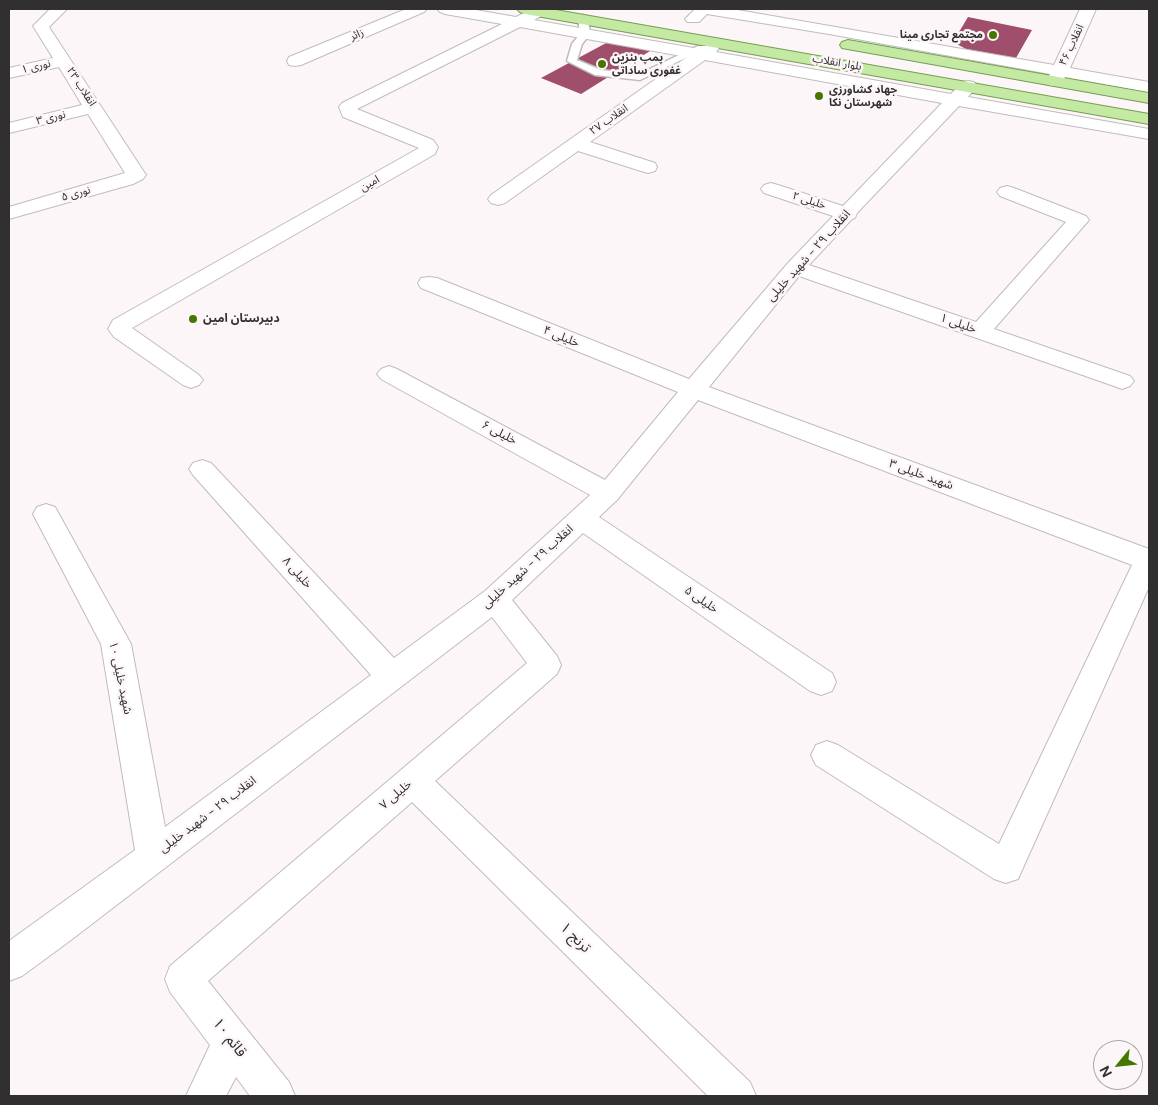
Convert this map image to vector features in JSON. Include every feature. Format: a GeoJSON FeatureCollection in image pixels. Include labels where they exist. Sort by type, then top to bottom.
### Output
{"type":"FeatureCollection","features":[{"type":"Feature","properties":{"kind":"main road","name":"بلوار انقلاب"},"geometry":{"type":"LineString","coordinates":[[528,14],[584,26],[720,42],[961,93],[1149,118]]}},
{"type":"Feature","properties":{"kind":"main road","name":"بلوار انقلاب"},"geometry":{"type":"LineString","coordinates":[[691,15],[1057,76],[1149,98]]}},
{"type":"Feature","properties":{"kind":"street","name":"انقلاب ۲۳"},"geometry":{"type":"LineString","coordinates":[[59,9],[41,26],[94,107],[132,170]]}},
{"type":"Feature","properties":{"kind":"street","name":"زائر"},"geometry":{"type":"LineString","coordinates":[[295,61],[420,9]]}},
{"type":"Feature","properties":{"kind":"street"},"geometry":{"type":"LineString","coordinates":[[445,9],[528,14],[696,53],[961,93],[1149,134]]}},
{"type":"Feature","properties":{"kind":"street","name":"انقلاب ۴۶"},"geometry":{"type":"LineString","coordinates":[[1057,76],[1088,9]]}},
{"type":"Feature","properties":{"kind":"street","name":"امین"},"geometry":{"type":"LineString","coordinates":[[192,380],[122,332],[119,329],[121,326],[428,150],[429,146],[426,144],[349,113],[348,107],[528,14]]}},
{"type":"Feature","properties":{"kind":"street","name":"انقلاب ۲۷"},"geometry":{"type":"LineString","coordinates":[[498,199],[576,144],[696,53],[720,42]]}},
{"type":"Feature","properties":{"kind":"street","name":"نوری ۱"},"geometry":{"type":"LineString","coordinates":[[9,73],[64,61]]}},
{"type":"Feature","properties":{"kind":"street"},"geometry":{"type":"LineString","coordinates":[[1057,76],[1149,86]]}},
{"type":"Feature","properties":{"kind":"street","name":"انقلاب ۲۹ - شهید خلیلی"},"geometry":{"type":"LineString","coordinates":[[9,963],[495,599],[608,492],[795,267],[848,214],[961,93]]}},
{"type":"Feature","properties":{"kind":"street","name":"نوری ۳"},"geometry":{"type":"LineString","coordinates":[[9,128],[94,107]]}},
{"type":"Feature","properties":{"kind":"street"},"geometry":{"type":"LineString","coordinates":[[576,144],[648,167]]}},
{"type":"Feature","properties":{"kind":"street","name":"نوری ۵"},"geometry":{"type":"LineString","coordinates":[[9,213],[126,180],[136,175],[132,170]]}},
{"type":"Feature","properties":{"kind":"street","name":"خلیلی ۲"},"geometry":{"type":"LineString","coordinates":[[772,189],[848,214]]}},
{"type":"Feature","properties":{"kind":"street"},"geometry":{"type":"LineString","coordinates":[[980,331],[1079,220],[1008,192]]}},
{"type":"Feature","properties":{"kind":"street","name":"خلیلی ۱"},"geometry":{"type":"LineString","coordinates":[[795,267],[1122,381]]}},
{"type":"Feature","properties":{"kind":"street","name":"خلیلی ۴"},"geometry":{"type":"LineString","coordinates":[[428,283],[694,390]]}},
{"type":"Feature","properties":{"kind":"street","name":"خلیلی ۶"},"geometry":{"type":"LineString","coordinates":[[389,374],[608,492]]}},
{"type":"Feature","properties":{"kind":"street","name":"شهید خلیلی ۳"},"geometry":{"type":"LineString","coordinates":[[694,390],[1149,560]]}},
{"type":"Feature","properties":{"kind":"street","name":"خلیلی ۸"},"geometry":{"type":"LineString","coordinates":[[202,469],[392,677]]}},
{"type":"Feature","properties":{"kind":"street","name":"شهید خلیلی ۱۰"},"geometry":{"type":"LineString","coordinates":[[46,514],[116,644],[153,857]]}},
{"type":"Feature","properties":{"kind":"street","name":"خلیلی ۵"},"geometry":{"type":"LineString","coordinates":[[581,518],[821,682]]}},
{"type":"Feature","properties":{"kind":"street"},"geometry":{"type":"LineString","coordinates":[[827,755],[1006,867],[1149,560]]}},
{"type":"Feature","properties":{"kind":"street","name":"خلیلی ۷"},"geometry":{"type":"LineString","coordinates":[[184,979],[546,665],[495,599]]}},
{"type":"Feature","properties":{"kind":"street","name":"ترنج ۱"},"geometry":{"type":"LineString","coordinates":[[413,780],[736,1096]]}},
{"type":"Feature","properties":{"kind":"street","name":"قائم ۱۰"},"geometry":{"type":"LineString","coordinates":[[184,979],[275,1096]]}},
{"type":"Feature","properties":{"kind":"street"},"geometry":{"type":"LineString","coordinates":[[206,1096],[232,1042]]}},
{"type":"Feature","properties":{"kind":"lane"},"geometry":{"type":"LineString","coordinates":[[584,26],[572,61],[599,74],[640,77],[696,53]]}},
{"type":"Feature","properties":{"kind":"building","name":"مجتمع تجاری مینا"},"geometry":{"type":"Polygon","coordinates":[[[968,17],[1032,30],[1016,58],[966,49],[953,42],[968,17]]]}},
{"type":"Feature","properties":{"kind":"building"},"geometry":{"type":"Polygon","coordinates":[[[608,42],[650,51],[581,94],[541,78],[608,42]]]}},
{"type":"Feature","properties":{"kind":"place","name":"مجتمع تجاری مینا"},"geometry":{"type":"Point","coordinates":[993,35]}},
{"type":"Feature","properties":{"kind":"place","name":"پمپ بنزین غفوری ساداتی"},"geometry":{"type":"Point","coordinates":[602,64]}},
{"type":"Feature","properties":{"kind":"place","name":"جهاد کشاورزی شهرستان نکا"},"geometry":{"type":"Point","coordinates":[819,96]}},
{"type":"Feature","properties":{"kind":"place","name":"دبیرستان امین"},"geometry":{"type":"Point","coordinates":[193,319]}}]}
